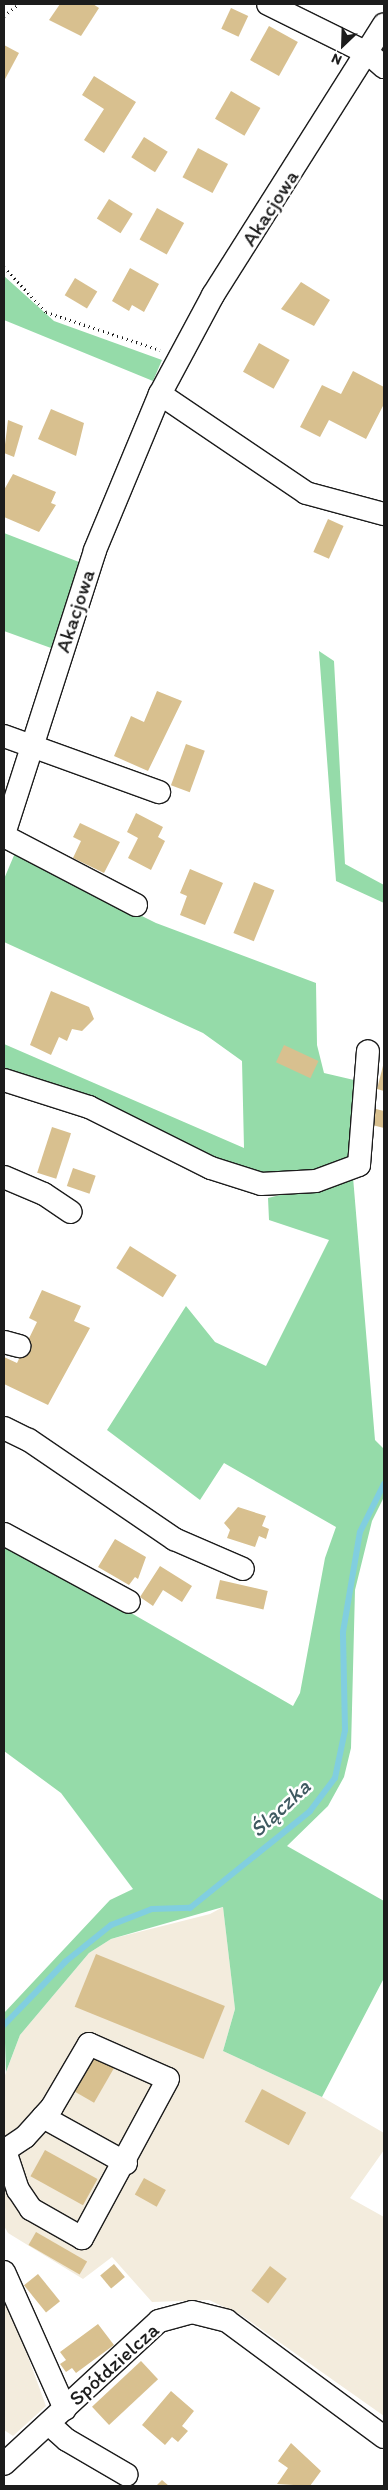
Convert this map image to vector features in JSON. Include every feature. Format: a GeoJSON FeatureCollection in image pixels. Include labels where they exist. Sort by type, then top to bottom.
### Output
{"type":"FeatureCollection","features":[{"type":"Feature","properties":{"kind":"street"},"geometry":{"type":"LineString","coordinates":[[268,4],[376,61]]}},
{"type":"Feature","properties":{"kind":"street","name":"Akacjowa"},"geometry":{"type":"LineString","coordinates":[[4,835],[95,550],[160,394],[213,294],[376,61],[384,25]]}},
{"type":"Feature","properties":{"kind":"street"},"geometry":{"type":"LineString","coordinates":[[160,394],[306,494],[384,514]]}},
{"type":"Feature","properties":{"kind":"street"},"geometry":{"type":"LineString","coordinates":[[4,736],[159,792]]}},
{"type":"Feature","properties":{"kind":"street"},"geometry":{"type":"LineString","coordinates":[[4,835],[136,906]]}},
{"type":"Feature","properties":{"kind":"street"},"geometry":{"type":"LineString","coordinates":[[4,1080],[89,1107],[211,1168],[261,1184],[316,1181],[359,1165],[368,1052]]}},
{"type":"Feature","properties":{"kind":"street"},"geometry":{"type":"LineString","coordinates":[[4,1177],[44,1194],[70,1212]]}},
{"type":"Feature","properties":{"kind":"street"},"geometry":{"type":"LineString","coordinates":[[4,1428],[29,1440],[174,1539],[243,1569]]}},
{"type":"Feature","properties":{"kind":"street"},"geometry":{"type":"LineString","coordinates":[[4,1534],[129,1602]]}},
{"type":"Feature","properties":{"kind":"street"},"geometry":{"type":"LineString","coordinates":[[89,2044],[168,2079],[126,2162],[82,2238],[31,2209],[18,2190],[4,2151],[42,2118],[89,2044]]}},
{"type":"Feature","properties":{"kind":"street"},"geometry":{"type":"LineString","coordinates":[[42,2118],[126,2162]]}},
{"type":"Feature","properties":{"kind":"street"},"geometry":{"type":"LineString","coordinates":[[4,2272],[67,2440],[127,2475]]}},
{"type":"Feature","properties":{"kind":"street","name":"Spółdzielcza"},"geometry":{"type":"LineString","coordinates":[[4,2464],[159,2321],[192,2312],[227,2320],[384,2437]]}},
{"type":"Feature","properties":{"kind":"path"},"geometry":{"type":"LineString","coordinates":[[4,16],[19,4]]}},
{"type":"Feature","properties":{"kind":"path"},"geometry":{"type":"LineString","coordinates":[[4,267],[46,312],[179,357]]}},
{"type":"Feature","properties":{"kind":"shaded area"},"geometry":{"type":"Polygon","coordinates":[[[223,1907],[235,2009],[223,2051],[322,2097],[384,2133],[384,2150],[350,2198],[384,2217],[384,2416],[241,2315],[209,2300],[152,2302],[112,2257],[83,2279],[8,2233],[4,2226],[4,2078],[20,2035],[89,1953],[111,1939],[210,1914],[223,1907]]]}},
{"type":"Feature","properties":{"kind":"shaded area"},"geometry":{"type":"Polygon","coordinates":[[[4,2291],[46,2406],[13,2436],[4,2430],[4,2291]]]}},
{"type":"Feature","properties":{"kind":"green space"},"geometry":{"type":"Polygon","coordinates":[[[4,276],[54,321],[162,360],[153,381],[4,320],[4,276]]]}},
{"type":"Feature","properties":{"kind":"green space"},"geometry":{"type":"Polygon","coordinates":[[[4,533],[79,562],[51,648],[4,631],[4,533]]]}},
{"type":"Feature","properties":{"kind":"green space"},"geometry":{"type":"Polygon","coordinates":[[[319,651],[334,661],[345,864],[384,885],[384,903],[336,881],[319,651]]]}},
{"type":"Feature","properties":{"kind":"green space"},"geometry":{"type":"Polygon","coordinates":[[[15,853],[156,923],[316,983],[317,1045],[324,1073],[354,1080],[352,1156],[326,1170],[245,1174],[4,1075],[4,1044],[244,1148],[242,1061],[203,1033],[4,942],[4,879],[15,853]]]}},
{"type":"Feature","properties":{"kind":"green space"},"geometry":{"type":"Polygon","coordinates":[[[353,1177],[375,1440],[384,1449],[384,1497],[372,1521],[355,1590],[351,1748],[344,1777],[328,1806],[287,1846],[384,1901],[384,1978],[322,2097],[223,2051],[235,2009],[223,1907],[111,1939],[89,1953],[20,2035],[6,2072],[4,2013],[110,1900],[133,1889],[61,1793],[4,1751],[4,1540],[293,1706],[300,1693],[325,1558],[336,1527],[224,1463],[200,1500],[107,1430],[186,1306],[215,1342],[266,1366],[329,1240],[269,1220],[268,1198],[353,1177]]]}},
{"type":"Feature","properties":{"kind":"building"},"geometry":{"type":"Polygon","coordinates":[[[60,4],[93,4],[99,8],[81,36],[49,20],[60,4]]]}},
{"type":"Feature","properties":{"kind":"building"},"geometry":{"type":"Polygon","coordinates":[[[231,8],[248,16],[238,37],[221,29],[231,8]]]}},
{"type":"Feature","properties":{"kind":"building"},"geometry":{"type":"Polygon","coordinates":[[[269,26],[298,42],[279,76],[250,60],[269,26]]]}},
{"type":"Feature","properties":{"kind":"building"},"geometry":{"type":"Polygon","coordinates":[[[4,45],[19,53],[4,81],[4,45]]]}},
{"type":"Feature","properties":{"kind":"building"},"geometry":{"type":"Polygon","coordinates":[[[94,76],[136,102],[104,153],[84,140],[104,109],[82,95],[94,76]]]}},
{"type":"Feature","properties":{"kind":"building"},"geometry":{"type":"Polygon","coordinates":[[[231,91],[260,108],[244,136],[215,119],[231,91]]]}},
{"type":"Feature","properties":{"kind":"building"},"geometry":{"type":"Polygon","coordinates":[[[144,137],[168,152],[155,172],[131,157],[144,137]]]}},
{"type":"Feature","properties":{"kind":"building"},"geometry":{"type":"Polygon","coordinates":[[[198,148],[228,164],[213,193],[183,177],[198,148]]]}},
{"type":"Feature","properties":{"kind":"building"},"geometry":{"type":"Polygon","coordinates":[[[109,199],[133,214],[121,233],[97,219],[109,199]]]}},
{"type":"Feature","properties":{"kind":"building"},"geometry":{"type":"Polygon","coordinates":[[[157,208],[184,223],[167,255],[140,239],[157,208]]]}},
{"type":"Feature","properties":{"kind":"building"},"geometry":{"type":"Polygon","coordinates":[[[130,268],[159,284],[144,312],[132,305],[129,311],[112,301],[130,268]]]}},
{"type":"Feature","properties":{"kind":"building"},"geometry":{"type":"Polygon","coordinates":[[[75,278],[97,291],[87,309],[65,295],[75,278]]]}},
{"type":"Feature","properties":{"kind":"building"},"geometry":{"type":"Polygon","coordinates":[[[301,282],[330,300],[314,326],[281,309],[301,282]]]}},
{"type":"Feature","properties":{"kind":"building"},"geometry":{"type":"Polygon","coordinates":[[[259,343],[290,360],[274,389],[243,372],[259,343]]]}},
{"type":"Feature","properties":{"kind":"building"},"geometry":{"type":"Polygon","coordinates":[[[353,371],[384,387],[384,404],[366,439],[329,420],[320,437],[300,427],[322,385],[341,394],[353,371]]]}},
{"type":"Feature","properties":{"kind":"building"},"geometry":{"type":"Polygon","coordinates":[[[51,409],[84,423],[76,456],[38,439],[51,409]]]}},
{"type":"Feature","properties":{"kind":"building"},"geometry":{"type":"Polygon","coordinates":[[[8,420],[23,426],[14,457],[4,453],[8,420]]]}},
{"type":"Feature","properties":{"kind":"building"},"geometry":{"type":"Polygon","coordinates":[[[13,474],[56,492],[51,503],[56,505],[39,532],[4,517],[4,490],[13,474]]]}},
{"type":"Feature","properties":{"kind":"building"},"geometry":{"type":"Polygon","coordinates":[[[328,519],[344,526],[329,559],[313,552],[328,519]]]}},
{"type":"Feature","properties":{"kind":"building"},"geometry":{"type":"Polygon","coordinates":[[[157,691],[182,701],[148,771],[114,756],[131,716],[144,722],[157,691]]]}},
{"type":"Feature","properties":{"kind":"building"},"geometry":{"type":"Polygon","coordinates":[[[186,744],[205,751],[190,792],[171,785],[186,744]]]}},
{"type":"Feature","properties":{"kind":"building"},"geometry":{"type":"Polygon","coordinates":[[[136,813],[163,827],[158,837],[165,841],[151,870],[128,858],[138,838],[127,832],[136,813]]]}},
{"type":"Feature","properties":{"kind":"building"},"geometry":{"type":"Polygon","coordinates":[[[80,823],[120,842],[104,873],[73,858],[81,841],[73,837],[80,823]]]}},
{"type":"Feature","properties":{"kind":"building"},"geometry":{"type":"Polygon","coordinates":[[[190,869],[223,883],[205,925],[180,915],[187,896],[180,893],[190,869]]]}},
{"type":"Feature","properties":{"kind":"building"},"geometry":{"type":"Polygon","coordinates":[[[254,882],[274,890],[254,941],[233,933],[254,882]]]}},
{"type":"Feature","properties":{"kind":"building"},"geometry":{"type":"Polygon","coordinates":[[[51,991],[89,1007],[94,1019],[82,1031],[72,1029],[67,1041],[59,1037],[51,1055],[30,1045],[51,991]]]}},
{"type":"Feature","properties":{"kind":"building"},"geometry":{"type":"Polygon","coordinates":[[[284,1045],[318,1061],[310,1078],[276,1062],[284,1045]]]}},
{"type":"Feature","properties":{"kind":"building"},"geometry":{"type":"Polygon","coordinates":[[[384,1062],[384,1091],[377,1089],[384,1062]]]}},
{"type":"Feature","properties":{"kind":"building"},"geometry":{"type":"Polygon","coordinates":[[[372,1108],[384,1111],[384,1128],[368,1124],[372,1108]]]}},
{"type":"Feature","properties":{"kind":"building"},"geometry":{"type":"Polygon","coordinates":[[[52,1127],[71,1133],[56,1179],[37,1173],[52,1127]]]}},
{"type":"Feature","properties":{"kind":"building"},"geometry":{"type":"Polygon","coordinates":[[[73,1168],[96,1176],[90,1194],[67,1186],[73,1168]]]}},
{"type":"Feature","properties":{"kind":"building"},"geometry":{"type":"Polygon","coordinates":[[[130,1246],[177,1275],[163,1297],[116,1268],[130,1246]]]}},
{"type":"Feature","properties":{"kind":"building"},"geometry":{"type":"Polygon","coordinates":[[[42,1290],[81,1306],[74,1321],[90,1328],[48,1405],[4,1384],[4,1357],[17,1363],[37,1322],[29,1318],[42,1290]]]}},
{"type":"Feature","properties":{"kind":"building"},"geometry":{"type":"Polygon","coordinates":[[[238,1507],[266,1516],[262,1526],[269,1529],[266,1539],[259,1536],[255,1547],[227,1538],[230,1530],[224,1523],[238,1507]]]}},
{"type":"Feature","properties":{"kind":"building"},"geometry":{"type":"Polygon","coordinates":[[[115,1539],[146,1557],[138,1579],[135,1577],[129,1585],[98,1567],[115,1539]]]}},
{"type":"Feature","properties":{"kind":"building"},"geometry":{"type":"Polygon","coordinates":[[[160,1566],[192,1586],[182,1602],[163,1590],[153,1606],[140,1597],[160,1566]]]}},
{"type":"Feature","properties":{"kind":"building"},"geometry":{"type":"Polygon","coordinates":[[[220,1580],[268,1591],[263,1610],[216,1599],[220,1580]]]}},
{"type":"Feature","properties":{"kind":"building"},"geometry":{"type":"Polygon","coordinates":[[[96,1954],[225,2006],[204,2059],[75,2007],[96,1954]]]}},
{"type":"Feature","properties":{"kind":"building"},"geometry":{"type":"Polygon","coordinates":[[[95,2057],[114,2068],[94,2103],[75,2092],[95,2057]]]}},
{"type":"Feature","properties":{"kind":"building"},"geometry":{"type":"Polygon","coordinates":[[[262,2089],[306,2112],[289,2145],[245,2122],[262,2089]]]}},
{"type":"Feature","properties":{"kind":"building"},"geometry":{"type":"Polygon","coordinates":[[[45,2150],[97,2179],[83,2205],[30,2176],[45,2150]]]}},
{"type":"Feature","properties":{"kind":"building"},"geometry":{"type":"Polygon","coordinates":[[[144,2178],[166,2190],[157,2207],[135,2195],[144,2178]]]}},
{"type":"Feature","properties":{"kind":"building"},"geometry":{"type":"Polygon","coordinates":[[[36,2232],[87,2262],[80,2274],[28,2245],[36,2232]]]}},
{"type":"Feature","properties":{"kind":"building"},"geometry":{"type":"Polygon","coordinates":[[[114,2264],[125,2277],[111,2289],[100,2276],[114,2264]]]}},
{"type":"Feature","properties":{"kind":"building"},"geometry":{"type":"Polygon","coordinates":[[[270,2266],[287,2279],[268,2303],[251,2291],[270,2266]]]}},
{"type":"Feature","properties":{"kind":"building"},"geometry":{"type":"Polygon","coordinates":[[[38,2274],[60,2301],[46,2313],[24,2285],[38,2274]]]}},
{"type":"Feature","properties":{"kind":"building"},"geometry":{"type":"Polygon","coordinates":[[[98,2324],[114,2345],[76,2373],[72,2368],[66,2372],[60,2364],[66,2360],[60,2352],[98,2324]]]}},
{"type":"Feature","properties":{"kind":"building"},"geometry":{"type":"Polygon","coordinates":[[[141,2361],[158,2379],[109,2425],[92,2407],[141,2361]]]}},
{"type":"Feature","properties":{"kind":"building"},"geometry":{"type":"Polygon","coordinates":[[[171,2391],[194,2411],[182,2426],[188,2431],[178,2442],[172,2437],[165,2445],[142,2425],[171,2391]]]}},
{"type":"Feature","properties":{"kind":"building"},"geometry":{"type":"Polygon","coordinates":[[[291,2443],[321,2471],[310,2486],[277,2484],[288,2468],[278,2461],[291,2443]]]}},
{"type":"Feature","properties":{"kind":"building"},"geometry":{"type":"Polygon","coordinates":[[[162,2480],[169,2486],[156,2486],[162,2480]]]}},
{"type":"Feature","properties":{"kind":"waterway","name":"Ślączka"},"geometry":{"type":"LineString","coordinates":[[4,2025],[65,1962],[111,1925],[152,1909],[190,1908],[310,1811],[335,1778],[345,1730],[343,1632],[360,1532],[384,1484]]}}]}
